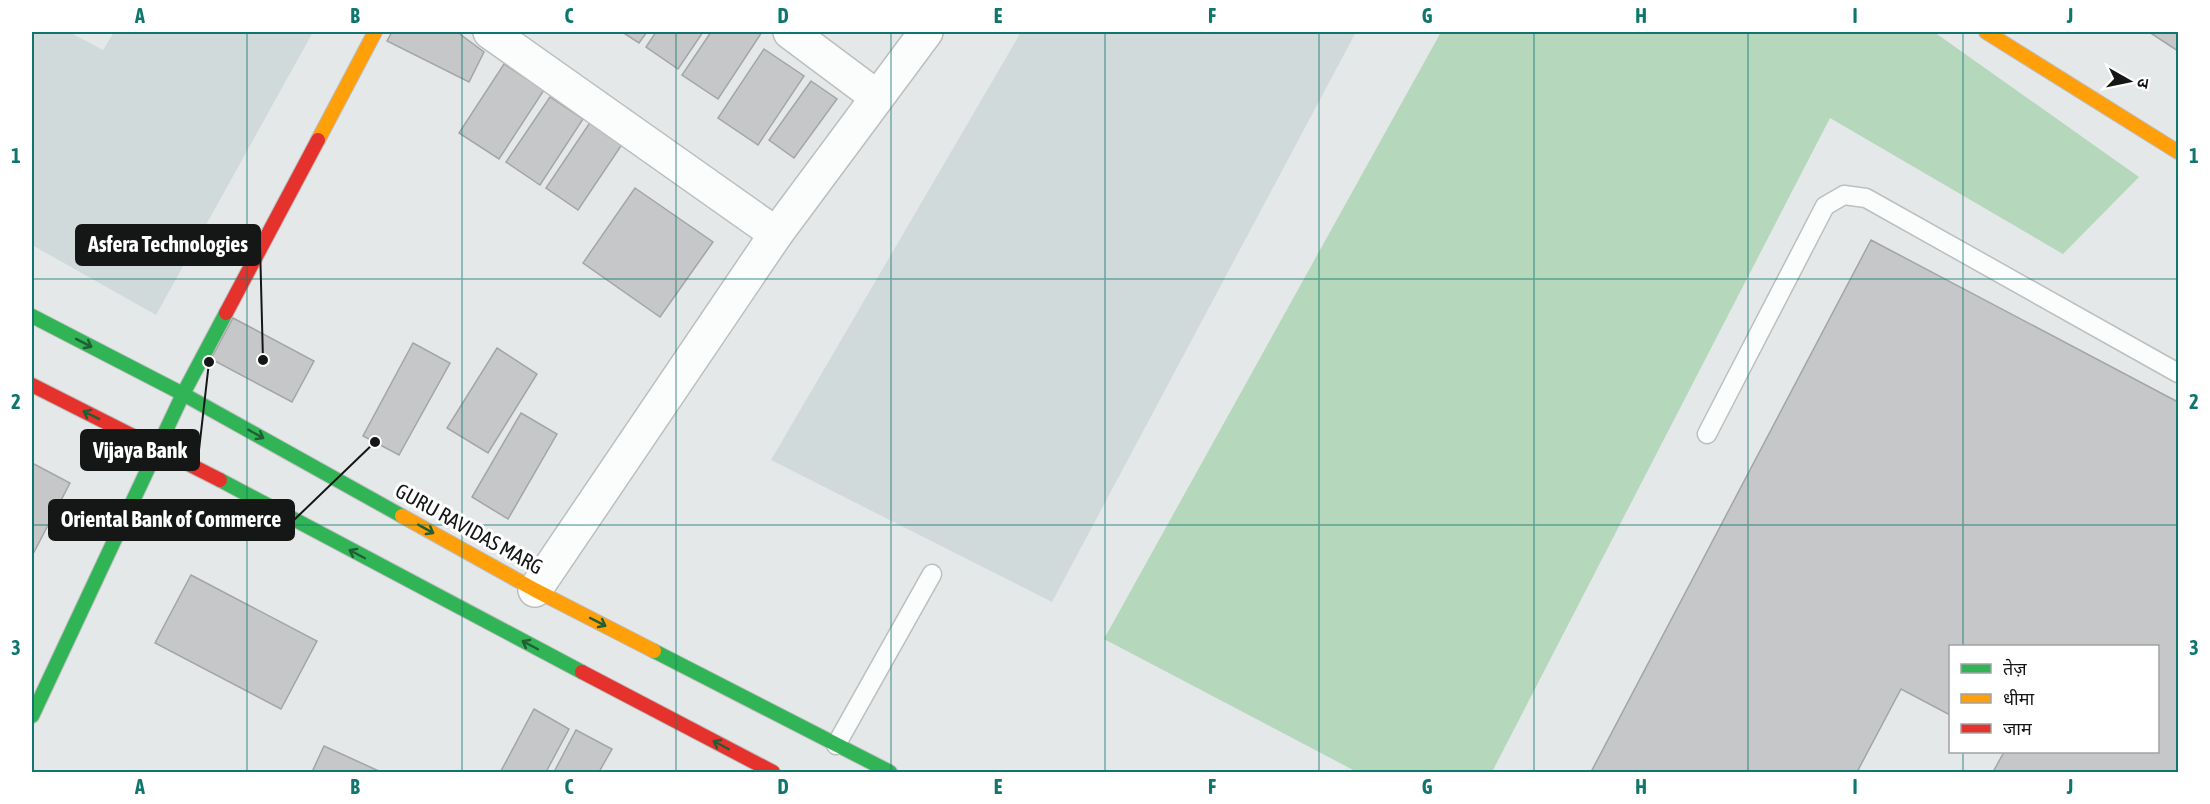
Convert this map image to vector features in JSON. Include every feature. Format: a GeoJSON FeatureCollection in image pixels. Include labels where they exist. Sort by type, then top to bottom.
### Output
{"type":"FeatureCollection","features":[{"type":"Feature","properties":{"kind":"main road"},"geometry":{"type":"LineString","coordinates":[[32,716],[156,447],[375,32]]}},
{"type":"Feature","properties":{"kind":"main road"},"geometry":{"type":"LineString","coordinates":[[1986,32],[2178,152]]}},
{"type":"Feature","properties":{"kind":"main road","name":"GURU RAVIDAS MARG"},"geometry":{"type":"LineString","coordinates":[[32,316],[183,394],[535,590],[890,772]]}},
{"type":"Feature","properties":{"kind":"main road"},"geometry":{"type":"LineString","coordinates":[[32,385],[156,447],[773,772]]}},
{"type":"Feature","properties":{"kind":"street"},"geometry":{"type":"LineString","coordinates":[[490,32],[776,234]]}},
{"type":"Feature","properties":{"kind":"street"},"geometry":{"type":"LineString","coordinates":[[790,32],[877,97]]}},
{"type":"Feature","properties":{"kind":"street"},"geometry":{"type":"LineString","coordinates":[[535,590],[776,234],[926,32]]}},
{"type":"Feature","properties":{"kind":"lane"},"geometry":{"type":"LineString","coordinates":[[1707,434],[1825,206],[1844,195],[1866,198],[2178,373]]}},
{"type":"Feature","properties":{"kind":"lane"},"geometry":{"type":"LineString","coordinates":[[836,745],[932,574]]}},
{"type":"Feature","properties":{"kind":"shaded area"},"geometry":{"type":"Polygon","coordinates":[[[32,32],[69,32],[103,50],[114,32],[313,32],[156,315],[32,245],[32,32]]]}},
{"type":"Feature","properties":{"kind":"shaded area"},"geometry":{"type":"Polygon","coordinates":[[[1021,32],[1356,32],[1052,602],[771,460],[1021,32]]]}},
{"type":"Feature","properties":{"kind":"green space"},"geometry":{"type":"Polygon","coordinates":[[[1441,32],[1934,32],[2139,177],[2063,254],[1830,118],[1492,772],[1357,772],[1104,639],[1441,32]]]}},
{"type":"Feature","properties":{"kind":"building"},"geometry":{"type":"Polygon","coordinates":[[[392,32],[457,32],[484,52],[469,82],[387,41],[392,32]]]}},
{"type":"Feature","properties":{"kind":"building"},"geometry":{"type":"Polygon","coordinates":[[[622,32],[647,32],[639,43],[622,32]]]}},
{"type":"Feature","properties":{"kind":"building"},"geometry":{"type":"Polygon","coordinates":[[[656,32],[703,32],[678,69],[646,47],[656,32]]]}},
{"type":"Feature","properties":{"kind":"building"},"geometry":{"type":"Polygon","coordinates":[[[711,32],[762,32],[718,99],[682,75],[711,32]]]}},
{"type":"Feature","properties":{"kind":"building"},"geometry":{"type":"Polygon","coordinates":[[[2149,32],[2178,32],[2178,51],[2149,32]]]}},
{"type":"Feature","properties":{"kind":"building"},"geometry":{"type":"Polygon","coordinates":[[[764,49],[804,76],[758,145],[718,118],[764,49]]]}},
{"type":"Feature","properties":{"kind":"building"},"geometry":{"type":"Polygon","coordinates":[[[504,64],[544,90],[499,159],[459,133],[504,64]]]}},
{"type":"Feature","properties":{"kind":"building"},"geometry":{"type":"Polygon","coordinates":[[[811,81],[837,99],[794,158],[769,140],[811,81]]]}},
{"type":"Feature","properties":{"kind":"building"},"geometry":{"type":"Polygon","coordinates":[[[550,97],[583,119],[540,185],[506,162],[550,97]]]}},
{"type":"Feature","properties":{"kind":"building"},"geometry":{"type":"Polygon","coordinates":[[[593,118],[625,140],[578,210],[546,188],[593,118]]]}},
{"type":"Feature","properties":{"kind":"building"},"geometry":{"type":"Polygon","coordinates":[[[635,188],[713,242],[660,317],[583,263],[635,188]]]}},
{"type":"Feature","properties":{"kind":"building"},"geometry":{"type":"Polygon","coordinates":[[[1871,240],[2178,402],[2178,772],[1993,772],[2003,753],[2159,753],[2159,645],[1949,645],[1949,714],[1901,689],[1857,772],[1591,772],[1871,240]]]}},
{"type":"Feature","properties":{"kind":"building"},"geometry":{"type":"Polygon","coordinates":[[[233,318],[314,361],[292,402],[211,359],[233,318]]]}},
{"type":"Feature","properties":{"kind":"building"},"geometry":{"type":"Polygon","coordinates":[[[413,343],[450,363],[399,455],[363,436],[413,343]]]}},
{"type":"Feature","properties":{"kind":"building"},"geometry":{"type":"Polygon","coordinates":[[[497,348],[537,374],[488,453],[447,428],[497,348]]]}},
{"type":"Feature","properties":{"kind":"building"},"geometry":{"type":"Polygon","coordinates":[[[521,413],[557,434],[508,519],[472,497],[521,413]]]}},
{"type":"Feature","properties":{"kind":"building"},"geometry":{"type":"Polygon","coordinates":[[[34,464],[70,483],[32,556],[32,468],[34,464]]]}},
{"type":"Feature","properties":{"kind":"building"},"geometry":{"type":"Polygon","coordinates":[[[191,575],[317,641],[281,709],[155,643],[191,575]]]}},
{"type":"Feature","properties":{"kind":"building"},"geometry":{"type":"Polygon","coordinates":[[[534,709],[569,729],[546,772],[501,771],[534,709]]]}},
{"type":"Feature","properties":{"kind":"building"},"geometry":{"type":"Polygon","coordinates":[[[576,730],[612,749],[599,772],[554,772],[576,730]]]}},
{"type":"Feature","properties":{"kind":"building"},"geometry":{"type":"Polygon","coordinates":[[[324,746],[381,772],[312,772],[324,746]]]}},
{"type":"Feature","properties":{"kind":"traffic: fast"},"geometry":{"type":"LineString","coordinates":[[32,716],[183,394],[226,313]]}},
{"type":"Feature","properties":{"kind":"traffic: fast"},"geometry":{"type":"LineString","coordinates":[[32,316],[183,394],[402,516]]}},
{"type":"Feature","properties":{"kind":"traffic: fast"},"geometry":{"type":"LineString","coordinates":[[220,480],[582,672]]}},
{"type":"Feature","properties":{"kind":"traffic: fast"},"geometry":{"type":"LineString","coordinates":[[654,651],[890,772]]}},
{"type":"Feature","properties":{"kind":"traffic: slow"},"geometry":{"type":"LineString","coordinates":[[318,140],[375,32]]}},
{"type":"Feature","properties":{"kind":"traffic: slow"},"geometry":{"type":"LineString","coordinates":[[1986,32],[2178,152]]}},
{"type":"Feature","properties":{"kind":"traffic: slow"},"geometry":{"type":"LineString","coordinates":[[402,516],[535,590],[654,651]]}},
{"type":"Feature","properties":{"kind":"traffic: jam"},"geometry":{"type":"LineString","coordinates":[[226,313],[318,140]]}},
{"type":"Feature","properties":{"kind":"traffic: jam"},"geometry":{"type":"LineString","coordinates":[[32,385],[220,480]]}},
{"type":"Feature","properties":{"kind":"traffic: jam"},"geometry":{"type":"LineString","coordinates":[[582,672],[773,772]]}},
{"type":"Feature","properties":{"kind":"place","name":"Asfera Technologies"},"geometry":{"type":"Point","coordinates":[263,360]}},
{"type":"Feature","properties":{"kind":"place","name":"Vijaya Bank"},"geometry":{"type":"Point","coordinates":[209,362]}},
{"type":"Feature","properties":{"kind":"place","name":"Oriental Bank of Commerce"},"geometry":{"type":"Point","coordinates":[375,442]}}]}
